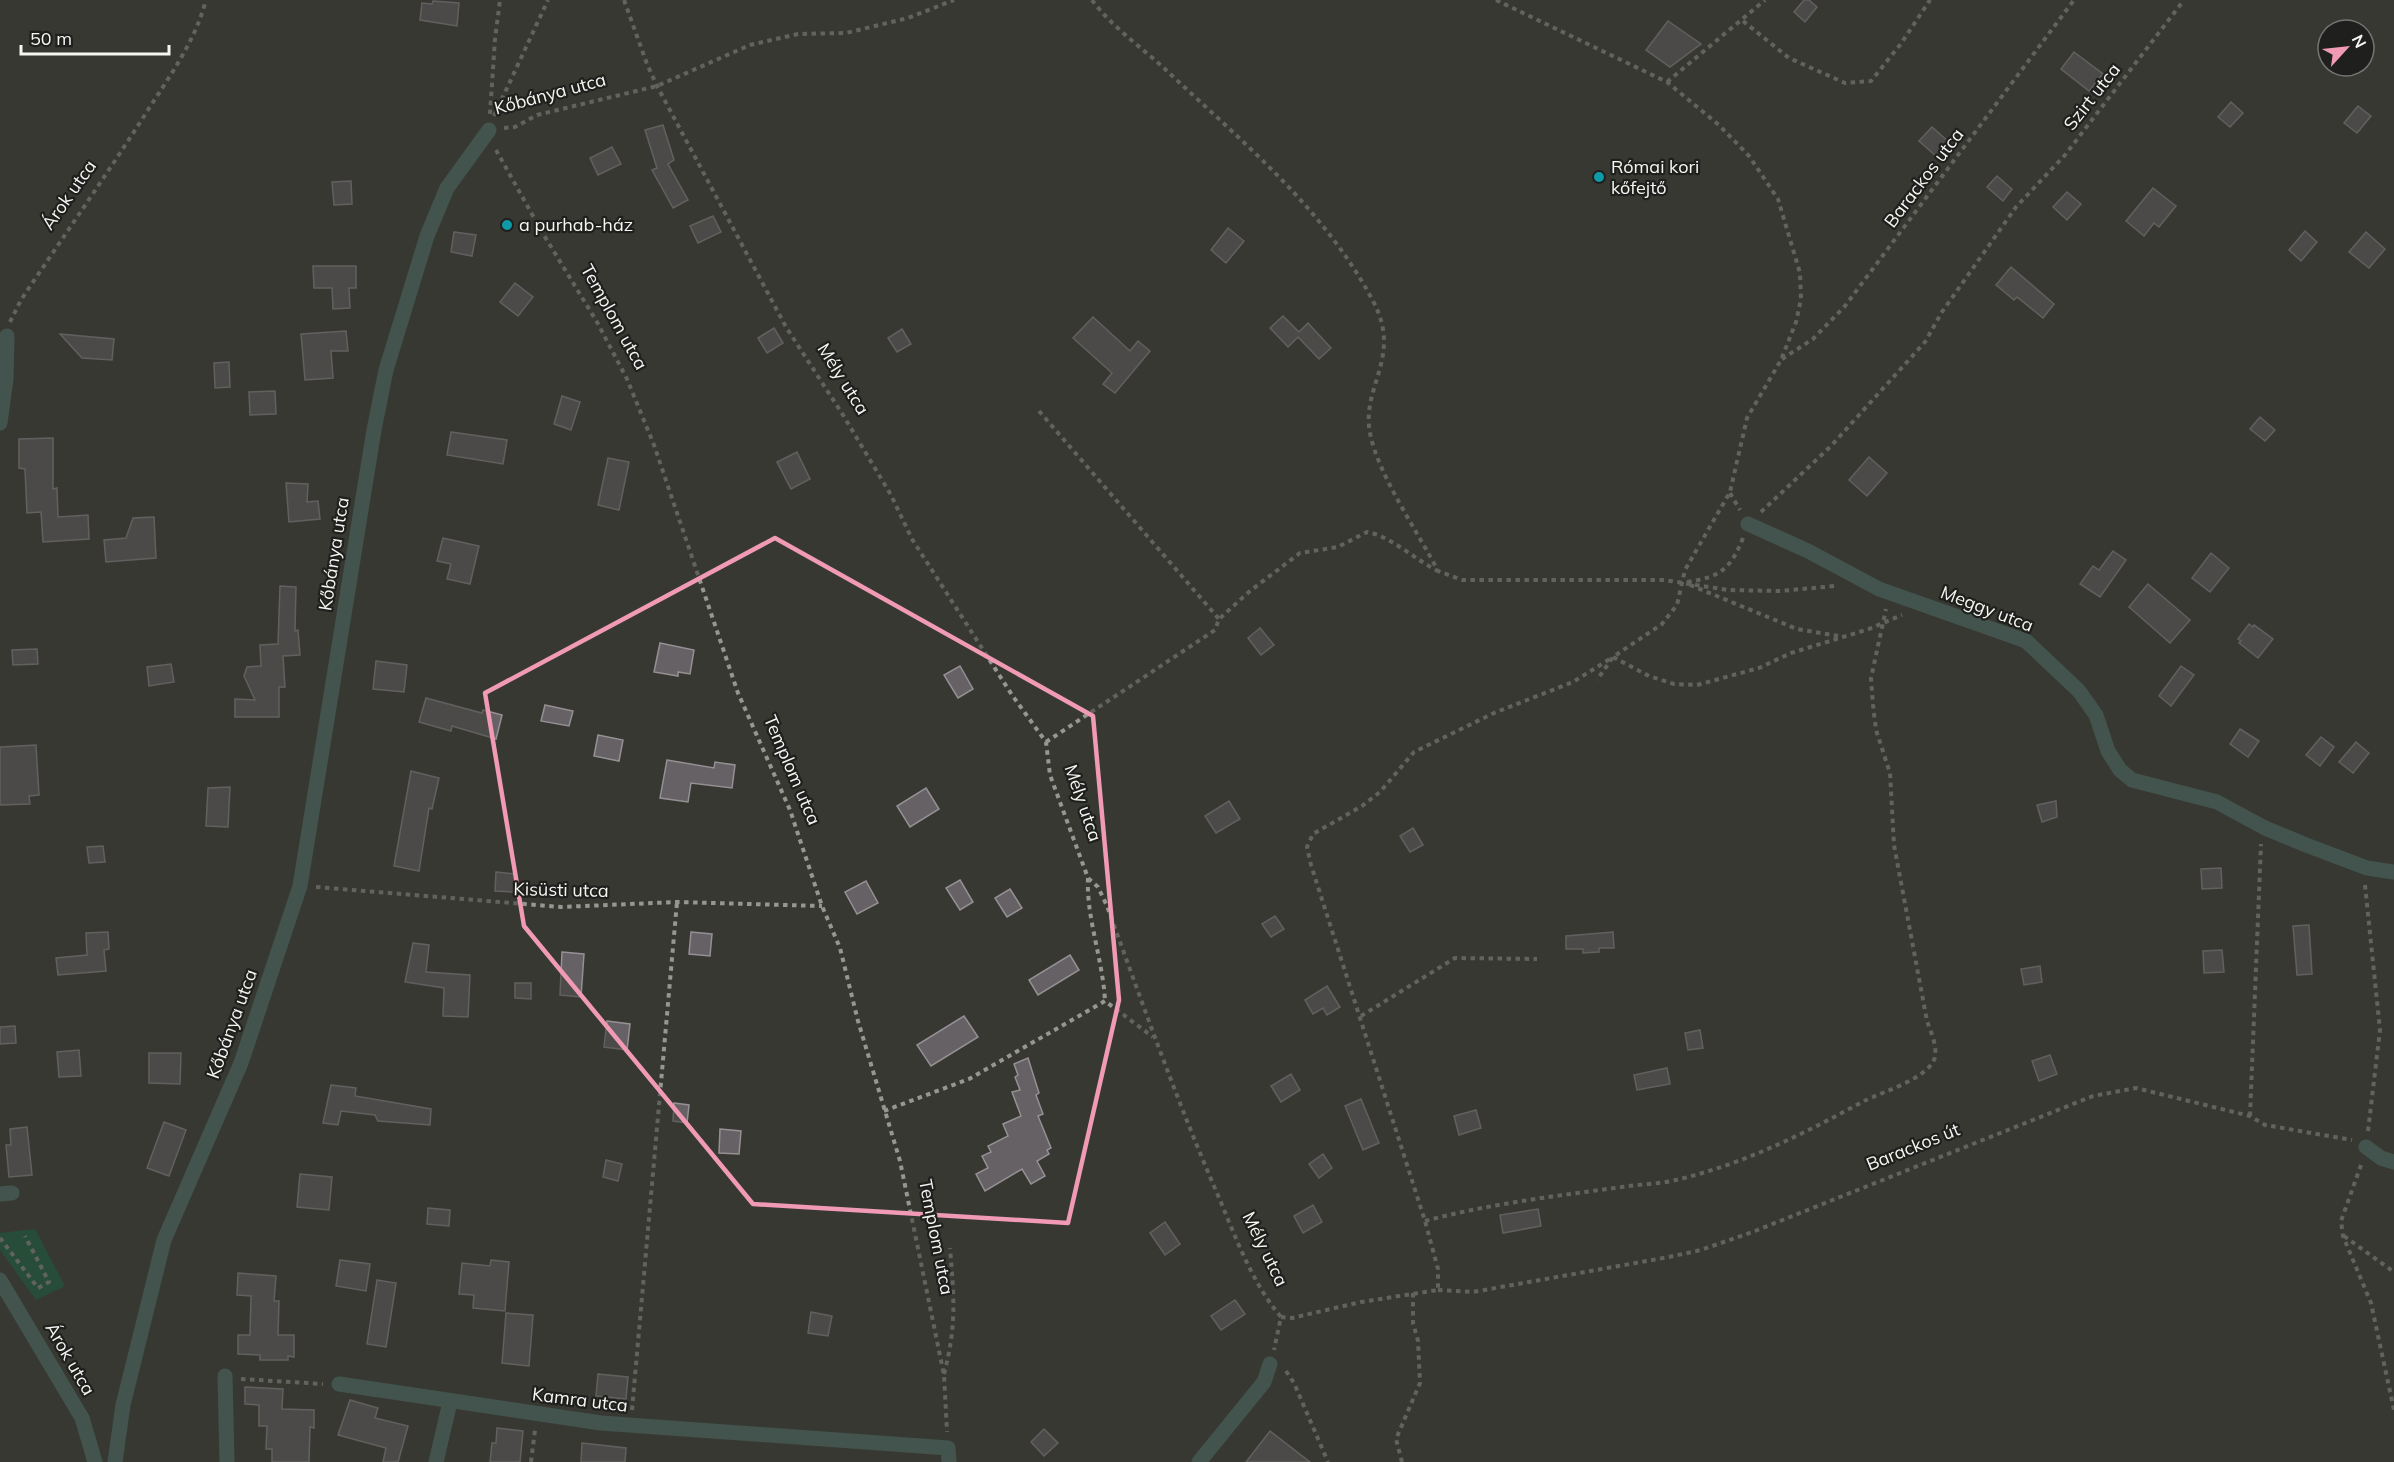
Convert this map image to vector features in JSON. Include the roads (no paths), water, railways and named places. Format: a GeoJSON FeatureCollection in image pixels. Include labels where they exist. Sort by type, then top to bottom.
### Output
{"type":"FeatureCollection","features":[{"type":"Feature","properties":{"kind":"street","name":"Kőbánya utca"},"geometry":{"type":"LineString","coordinates":[[115,1462],[123,1405],[164,1240],[241,1063],[300,886],[374,430],[386,370],[427,236],[447,188],[489,130]]}},
{"type":"Feature","properties":{"kind":"street"},"geometry":{"type":"LineString","coordinates":[[0,423],[6,379],[7,336]]}},
{"type":"Feature","properties":{"kind":"street","name":"Meggy utca"},"geometry":{"type":"LineString","coordinates":[[1748,524],[1808,551],[1879,589],[1967,618],[2026,641],[2049,660],[2079,692],[2096,715],[2108,751],[2120,770],[2132,780],[2217,802],[2265,828],[2367,868],[2394,873]]}},
{"type":"Feature","properties":{"kind":"street"},"geometry":{"type":"LineString","coordinates":[[2366,1147],[2381,1158],[2394,1162]]}},
{"type":"Feature","properties":{"kind":"street","name":"Árok utca"},"geometry":{"type":"LineString","coordinates":[[0,1280],[82,1418],[95,1462]]}},
{"type":"Feature","properties":{"kind":"street"},"geometry":{"type":"LineString","coordinates":[[1199,1462],[1264,1382],[1270,1364]]}},
{"type":"Feature","properties":{"kind":"street"},"geometry":{"type":"LineString","coordinates":[[225,1376],[227,1462]]}},
{"type":"Feature","properties":{"kind":"street","name":"Kamra utca"},"geometry":{"type":"LineString","coordinates":[[339,1384],[450,1402],[631,1425],[949,1455]]}},
{"type":"Feature","properties":{"kind":"street"},"geometry":{"type":"LineString","coordinates":[[436,1462],[450,1402]]}},
{"type":"Feature","properties":{"kind":"place","name":"Római kori kőfejtő"},"geometry":{"type":"Point","coordinates":[1599,177]}},
{"type":"Feature","properties":{"kind":"place","name":"a purhab-ház"},"geometry":{"type":"Point","coordinates":[507,225]}}]}
